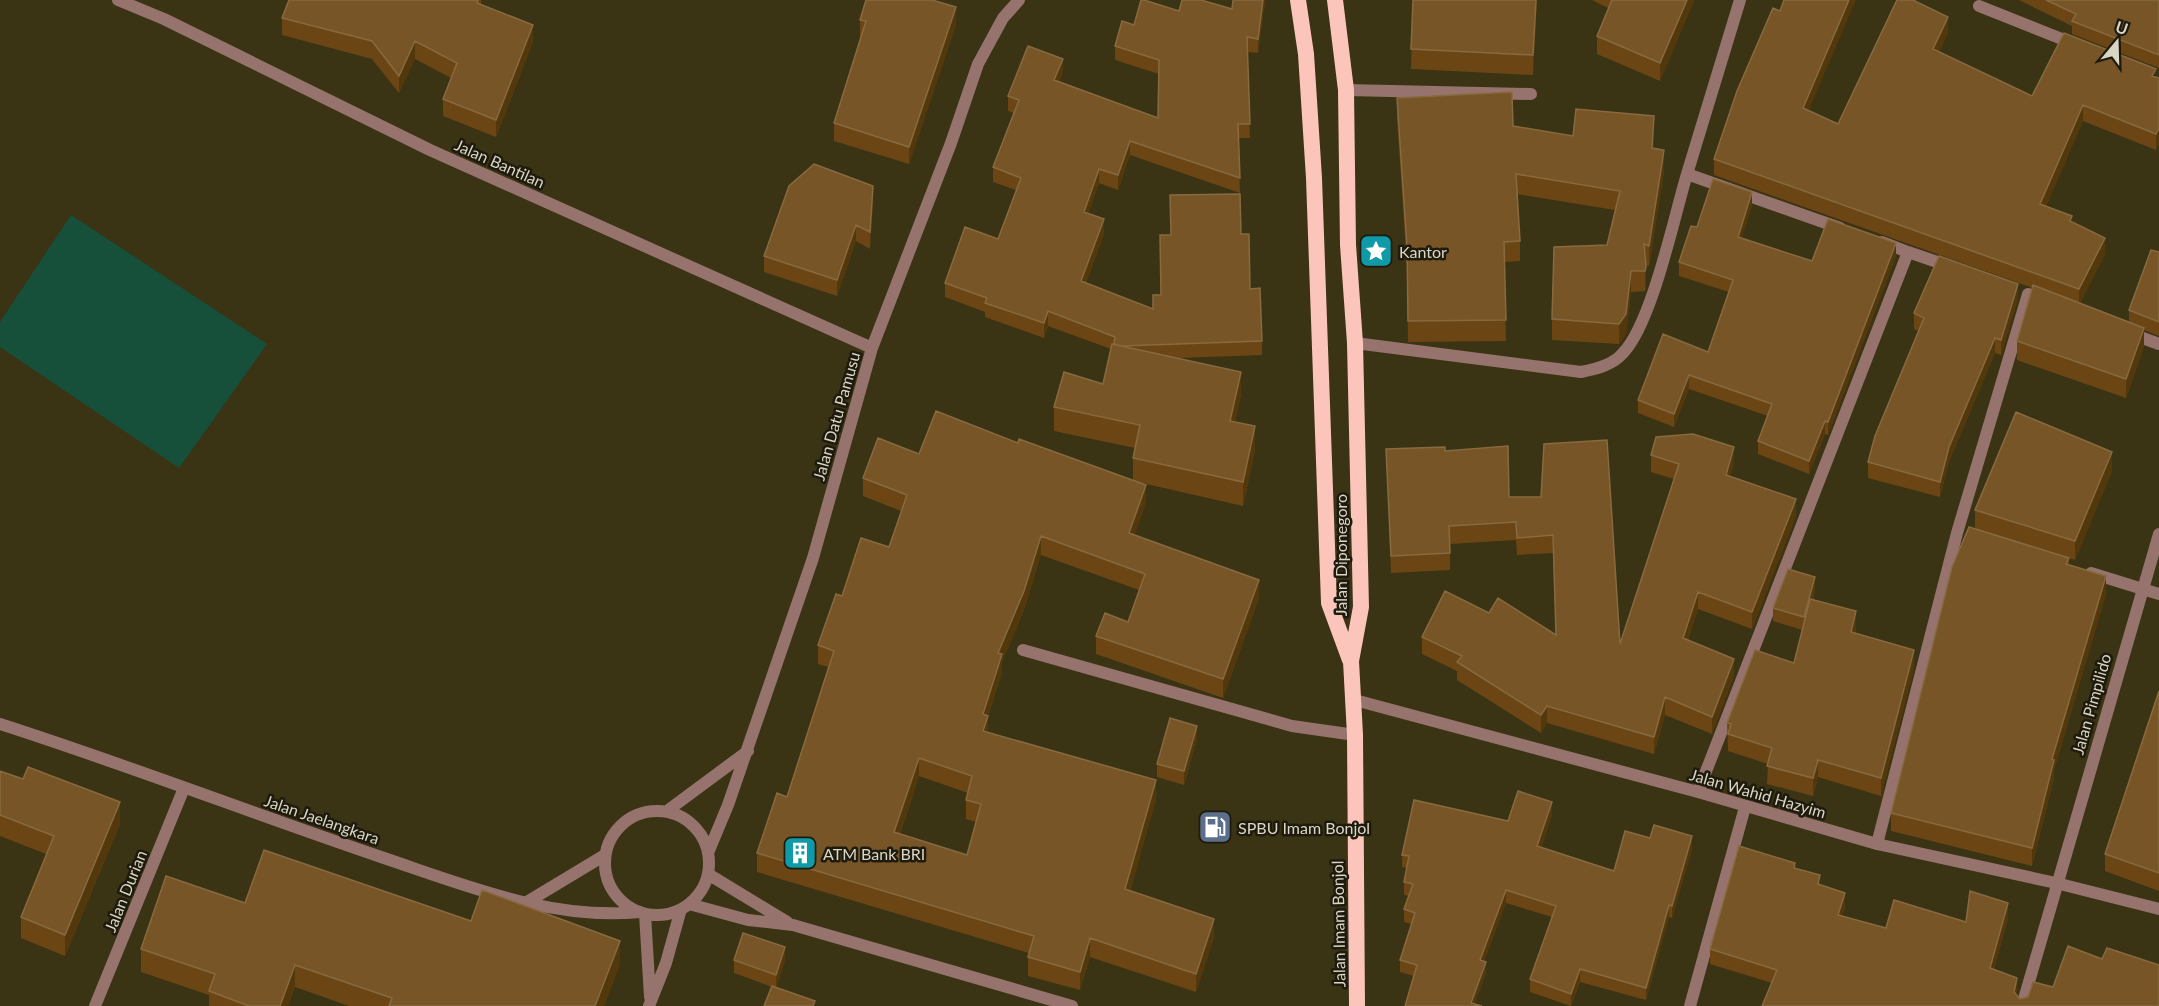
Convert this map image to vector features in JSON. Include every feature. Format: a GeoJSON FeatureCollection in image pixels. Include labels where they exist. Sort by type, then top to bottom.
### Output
{"type":"FeatureCollection","features":[{"type":"Feature","properties":{"kind":"highway","name":"Jalan Diponegoro"},"geometry":{"type":"LineString","coordinates":[[1298,0],[1306,54],[1314,178],[1329,603],[1350,661]]}},
{"type":"Feature","properties":{"kind":"highway","name":"Jalan Diponegoro"},"geometry":{"type":"LineString","coordinates":[[1335,0],[1346,90],[1348,245],[1355,343],[1361,607],[1350,661]]}},
{"type":"Feature","properties":{"kind":"highway","name":"Jalan Imam Bonjol"},"geometry":{"type":"LineString","coordinates":[[1350,661],[1354,735],[1357,1006]]}},
{"type":"Feature","properties":{"kind":"street","name":"Jalan Bantilan"},"geometry":{"type":"LineString","coordinates":[[118,0],[164,19],[430,150],[872,348]]}},
{"type":"Feature","properties":{"kind":"street","name":"Jalan Datu Pamusu"},"geometry":{"type":"LineString","coordinates":[[708,853],[748,750],[813,558],[872,348],[951,143],[978,64],[1003,18],[1019,0]]}},
{"type":"Feature","properties":{"kind":"street"},"geometry":{"type":"LineString","coordinates":[[1355,343],[1581,372],[1603,367],[1622,355],[1635,338],[1647,307],[1740,0]]}},
{"type":"Feature","properties":{"kind":"street"},"geometry":{"type":"LineString","coordinates":[[1979,6],[2085,48]]}},
{"type":"Feature","properties":{"kind":"street"},"geometry":{"type":"LineString","coordinates":[[1346,90],[1531,94]]}},
{"type":"Feature","properties":{"kind":"street"},"geometry":{"type":"LineString","coordinates":[[1687,174],[1849,231]]}},
{"type":"Feature","properties":{"kind":"street"},"geometry":{"type":"LineString","coordinates":[[1869,238],[1963,271]]}},
{"type":"Feature","properties":{"kind":"street"},"geometry":{"type":"LineString","coordinates":[[1698,792],[1908,252]]}},
{"type":"Feature","properties":{"kind":"street"},"geometry":{"type":"LineString","coordinates":[[1877,844],[1962,535],[2023,292],[2061,307]]}},
{"type":"Feature","properties":{"kind":"street"},"geometry":{"type":"LineString","coordinates":[[2115,328],[2159,344]]}},
{"type":"Feature","properties":{"kind":"street","name":"Jalan Pimpilido"},"geometry":{"type":"LineString","coordinates":[[2022,1006],[2159,534]]}},
{"type":"Feature","properties":{"kind":"street"},"geometry":{"type":"LineString","coordinates":[[2077,568],[2159,594]]}},
{"type":"Feature","properties":{"kind":"street"},"geometry":{"type":"LineString","coordinates":[[1023,650],[1292,726],[1354,735]]}},
{"type":"Feature","properties":{"kind":"street","name":"Jalan Wahid Hazyim"},"geometry":{"type":"LineString","coordinates":[[1351,699],[1698,792],[1877,844],[2056,883],[2159,909]]}},
{"type":"Feature","properties":{"kind":"street","name":"Jalan Jaelangkara"},"geometry":{"type":"LineString","coordinates":[[0,724],[431,874],[574,913],[606,916],[643,913]]}},
{"type":"Feature","properties":{"kind":"street"},"geometry":{"type":"LineString","coordinates":[[667,811],[748,750]]}},
{"type":"Feature","properties":{"kind":"street","name":"Jalan Durian"},"geometry":{"type":"LineString","coordinates":[[95,1006],[184,788]]}},
{"type":"Feature","properties":{"kind":"street"},"geometry":{"type":"LineString","coordinates":[[1690,1006],[1745,807]]}},
{"type":"Feature","properties":{"kind":"street"},"geometry":{"type":"LineString","coordinates":[[667,811],[686,819],[700,834],[708,853],[708,874],[701,891],[685,907],[663,915],[643,913],[620,899],[607,879],[605,855],[614,832],[627,820],[646,812],[667,811]]}},
{"type":"Feature","properties":{"kind":"street"},"geometry":{"type":"LineString","coordinates":[[527,902],[605,855]]}},
{"type":"Feature","properties":{"kind":"street"},"geometry":{"type":"LineString","coordinates":[[708,874],[793,925]]}},
{"type":"Feature","properties":{"kind":"street"},"geometry":{"type":"LineString","coordinates":[[685,907],[748,920],[793,925],[1072,1006]]}},
{"type":"Feature","properties":{"kind":"street"},"geometry":{"type":"LineString","coordinates":[[650,1004],[685,907]]}},
{"type":"Feature","properties":{"kind":"street"},"geometry":{"type":"LineString","coordinates":[[643,913],[650,1004]]}},
{"type":"Feature","properties":{"kind":"green space"},"geometry":{"type":"Polygon","coordinates":[[[71,215],[267,344],[179,468],[0,347],[0,322],[71,215]]]}},
{"type":"Feature","properties":{"kind":"building"},"geometry":{"type":"Polygon","coordinates":[[[289,0],[478,0],[477,3],[533,25],[496,120],[443,99],[457,63],[415,41],[399,76],[372,41],[282,18],[289,0]]]}},
{"type":"Feature","properties":{"kind":"building"},"geometry":{"type":"Polygon","coordinates":[[[866,0],[932,0],[956,7],[909,147],[834,123],[866,21],[860,20],[866,0]]]}},
{"type":"Feature","properties":{"kind":"building"},"geometry":{"type":"Polygon","coordinates":[[[1141,0],[1179,11],[1182,0],[1201,0],[1232,9],[1233,0],[1263,0],[1258,39],[1247,37],[1250,124],[1238,124],[1240,178],[1130,141],[1118,175],[1099,169],[1084,212],[1104,219],[1081,281],[1153,309],[1153,295],[1161,295],[1160,235],[1171,235],[1170,195],[1240,194],[1241,234],[1249,234],[1250,289],[1260,288],[1262,341],[1121,346],[1114,344],[1115,337],[1048,311],[1044,323],[985,303],[987,298],[945,283],[965,227],[998,239],[1021,178],[993,167],[1019,100],[1008,96],[1028,46],[1063,59],[1054,80],[1158,118],[1159,60],[1115,46],[1122,21],[1134,25],[1141,0]]]}},
{"type":"Feature","properties":{"kind":"building"},"geometry":{"type":"Polygon","coordinates":[[[1413,0],[1536,0],[1533,55],[1411,49],[1413,0]]]}},
{"type":"Feature","properties":{"kind":"building"},"geometry":{"type":"Polygon","coordinates":[[[1612,0],[1687,0],[1660,63],[1597,36],[1612,0]]]}},
{"type":"Feature","properties":{"kind":"building"},"geometry":{"type":"Polygon","coordinates":[[[1784,0],[1849,0],[1803,108],[1838,124],[1897,0],[1913,0],[1948,17],[1933,49],[2032,96],[2064,33],[2156,69],[2152,76],[2159,78],[2159,128],[2156,134],[2083,105],[2040,204],[2072,216],[2070,221],[2105,238],[2079,289],[1714,159],[1737,91],[1773,8],[1780,11],[1784,0]]]}},
{"type":"Feature","properties":{"kind":"building"},"geometry":{"type":"Polygon","coordinates":[[[2046,0],[2159,0],[2159,55],[2072,21],[2076,14],[2046,0]]]}},
{"type":"Feature","properties":{"kind":"building"},"geometry":{"type":"Polygon","coordinates":[[[1512,92],[1513,126],[1573,136],[1576,109],[1654,116],[1652,148],[1664,150],[1649,246],[1644,244],[1646,267],[1645,271],[1631,271],[1626,314],[1619,324],[1552,319],[1554,247],[1607,245],[1620,191],[1516,174],[1520,241],[1504,242],[1506,320],[1408,321],[1407,246],[1397,98],[1512,92]]]}},
{"type":"Feature","properties":{"kind":"building"},"geometry":{"type":"Polygon","coordinates":[[[814,164],[873,186],[870,232],[856,225],[837,280],[764,256],[789,186],[814,164]]]}},
{"type":"Feature","properties":{"kind":"building"},"geometry":{"type":"Polygon","coordinates":[[[1713,179],[1752,192],[1738,237],[1812,261],[1828,219],[1896,243],[1828,422],[1825,421],[1809,461],[1758,441],[1772,404],[1689,375],[1674,414],[1638,400],[1663,334],[1708,352],[1733,280],[1679,262],[1691,226],[1697,227],[1713,179]]]}},
{"type":"Feature","properties":{"kind":"building"},"geometry":{"type":"Polygon","coordinates":[[[2151,250],[2159,252],[2159,322],[2129,310],[2151,250]]]}},
{"type":"Feature","properties":{"kind":"building"},"geometry":{"type":"Polygon","coordinates":[[[1939,256],[2018,284],[2001,340],[1995,338],[1949,447],[1940,482],[1868,462],[1875,436],[1924,318],[1914,313],[1939,256]]]}},
{"type":"Feature","properties":{"kind":"building"},"geometry":{"type":"Polygon","coordinates":[[[2033,285],[2144,328],[2126,379],[2017,341],[2033,285]]]}},
{"type":"Feature","properties":{"kind":"building"},"geometry":{"type":"Polygon","coordinates":[[[1112,344],[1241,372],[1230,421],[1255,426],[1243,482],[1133,458],[1140,425],[1054,407],[1064,372],[1103,384],[1112,344]]]}},
{"type":"Feature","properties":{"kind":"building"},"geometry":{"type":"Polygon","coordinates":[[[936,411],[1018,443],[1019,439],[1146,485],[1129,533],[1259,580],[1223,679],[1096,636],[1105,613],[1128,622],[1145,574],[1041,536],[1024,591],[998,653],[1002,654],[983,714],[988,716],[983,731],[1156,780],[1125,889],[1214,919],[1196,974],[1090,938],[1080,972],[1028,957],[1034,936],[757,853],[777,793],[787,797],[834,651],[818,645],[836,594],[842,596],[861,538],[889,547],[907,495],[863,478],[878,438],[919,454],[936,411]],[[919,758],[894,832],[967,855],[981,804],[966,800],[972,776],[919,758]]]}},
{"type":"Feature","properties":{"kind":"building"},"geometry":{"type":"Polygon","coordinates":[[[2016,412],[2112,452],[2075,541],[1975,510],[2016,412]]]}},
{"type":"Feature","properties":{"kind":"building"},"geometry":{"type":"Polygon","coordinates":[[[1693,434],[1734,447],[1726,475],[1796,499],[1752,612],[1698,592],[1683,638],[1734,659],[1712,717],[1665,697],[1654,737],[1547,706],[1541,715],[1457,662],[1462,656],[1422,637],[1445,591],[1489,613],[1498,598],[1556,635],[1553,535],[1517,538],[1516,522],[1449,526],[1450,553],[1391,556],[1386,449],[1445,447],[1445,451],[1508,446],[1509,497],[1541,497],[1544,444],[1607,440],[1620,644],[1679,464],[1651,455],[1656,437],[1693,434]]]}},
{"type":"Feature","properties":{"kind":"building"},"geometry":{"type":"Polygon","coordinates":[[[1969,527],[2069,558],[2066,564],[2106,576],[2052,759],[2054,760],[2032,848],[1891,813],[1952,567],[1969,527]]]}},
{"type":"Feature","properties":{"kind":"building"},"geometry":{"type":"Polygon","coordinates":[[[1788,569],[1815,577],[1804,617],[1773,608],[1788,569]]]}},
{"type":"Feature","properties":{"kind":"building"},"geometry":{"type":"Polygon","coordinates":[[[1810,599],[1856,611],[1851,632],[1914,650],[1881,778],[1818,760],[1813,778],[1767,766],[1772,748],[1728,734],[1731,724],[1727,723],[1755,650],[1794,663],[1810,599]]]}},
{"type":"Feature","properties":{"kind":"building"},"geometry":{"type":"Polygon","coordinates":[[[2159,691],[2159,873],[2105,854],[2159,691]]]}},
{"type":"Feature","properties":{"kind":"building"},"geometry":{"type":"Polygon","coordinates":[[[1170,718],[1197,726],[1184,771],[1157,764],[1170,718]]]}},
{"type":"Feature","properties":{"kind":"building"},"geometry":{"type":"Polygon","coordinates":[[[28,767],[120,802],[65,935],[21,917],[54,836],[0,815],[0,771],[23,779],[28,767]]]}},
{"type":"Feature","properties":{"kind":"building"},"geometry":{"type":"Polygon","coordinates":[[[1518,791],[1552,802],[1537,846],[1614,871],[1625,831],[1650,838],[1654,825],[1692,836],[1672,906],[1669,905],[1646,988],[1580,969],[1571,994],[1530,979],[1556,906],[1506,890],[1480,960],[1486,962],[1471,1003],[1482,1006],[1405,1006],[1417,965],[1400,960],[1415,913],[1404,909],[1413,884],[1404,882],[1409,856],[1402,855],[1414,800],[1508,821],[1518,791]]]}},
{"type":"Feature","properties":{"kind":"building"},"geometry":{"type":"Polygon","coordinates":[[[1739,846],[1795,863],[1794,868],[1820,875],[1818,884],[1845,893],[1838,915],[1886,928],[1894,900],[1966,922],[1970,891],[2008,903],[1990,968],[2017,978],[2014,992],[2020,999],[2028,997],[2033,982],[2053,987],[2068,946],[2102,959],[2107,948],[2159,965],[2159,1006],[1762,1006],[1777,970],[1710,949],[1739,846]]]}},
{"type":"Feature","properties":{"kind":"building"},"geometry":{"type":"Polygon","coordinates":[[[264,850],[471,921],[482,890],[620,941],[595,1006],[389,1006],[392,998],[295,965],[280,1006],[249,1006],[209,991],[215,974],[141,949],[166,876],[245,903],[264,850]]]}},
{"type":"Feature","properties":{"kind":"building"},"geometry":{"type":"Polygon","coordinates":[[[743,933],[785,947],[776,975],[734,960],[743,933]]]}},
{"type":"Feature","properties":{"kind":"building"},"geometry":{"type":"Polygon","coordinates":[[[772,986],[815,1001],[813,1006],[764,1006],[772,986]]]}},
{"type":"Feature","properties":{"kind":"place","name":"Kantor"},"geometry":{"type":"Point","coordinates":[1376,251]}},
{"type":"Feature","properties":{"kind":"place","name":"SPBU Imam Bonjol"},"geometry":{"type":"Point","coordinates":[1215,827]}},
{"type":"Feature","properties":{"kind":"place","name":"ATM Bank BRI"},"geometry":{"type":"Point","coordinates":[800,853]}}]}
